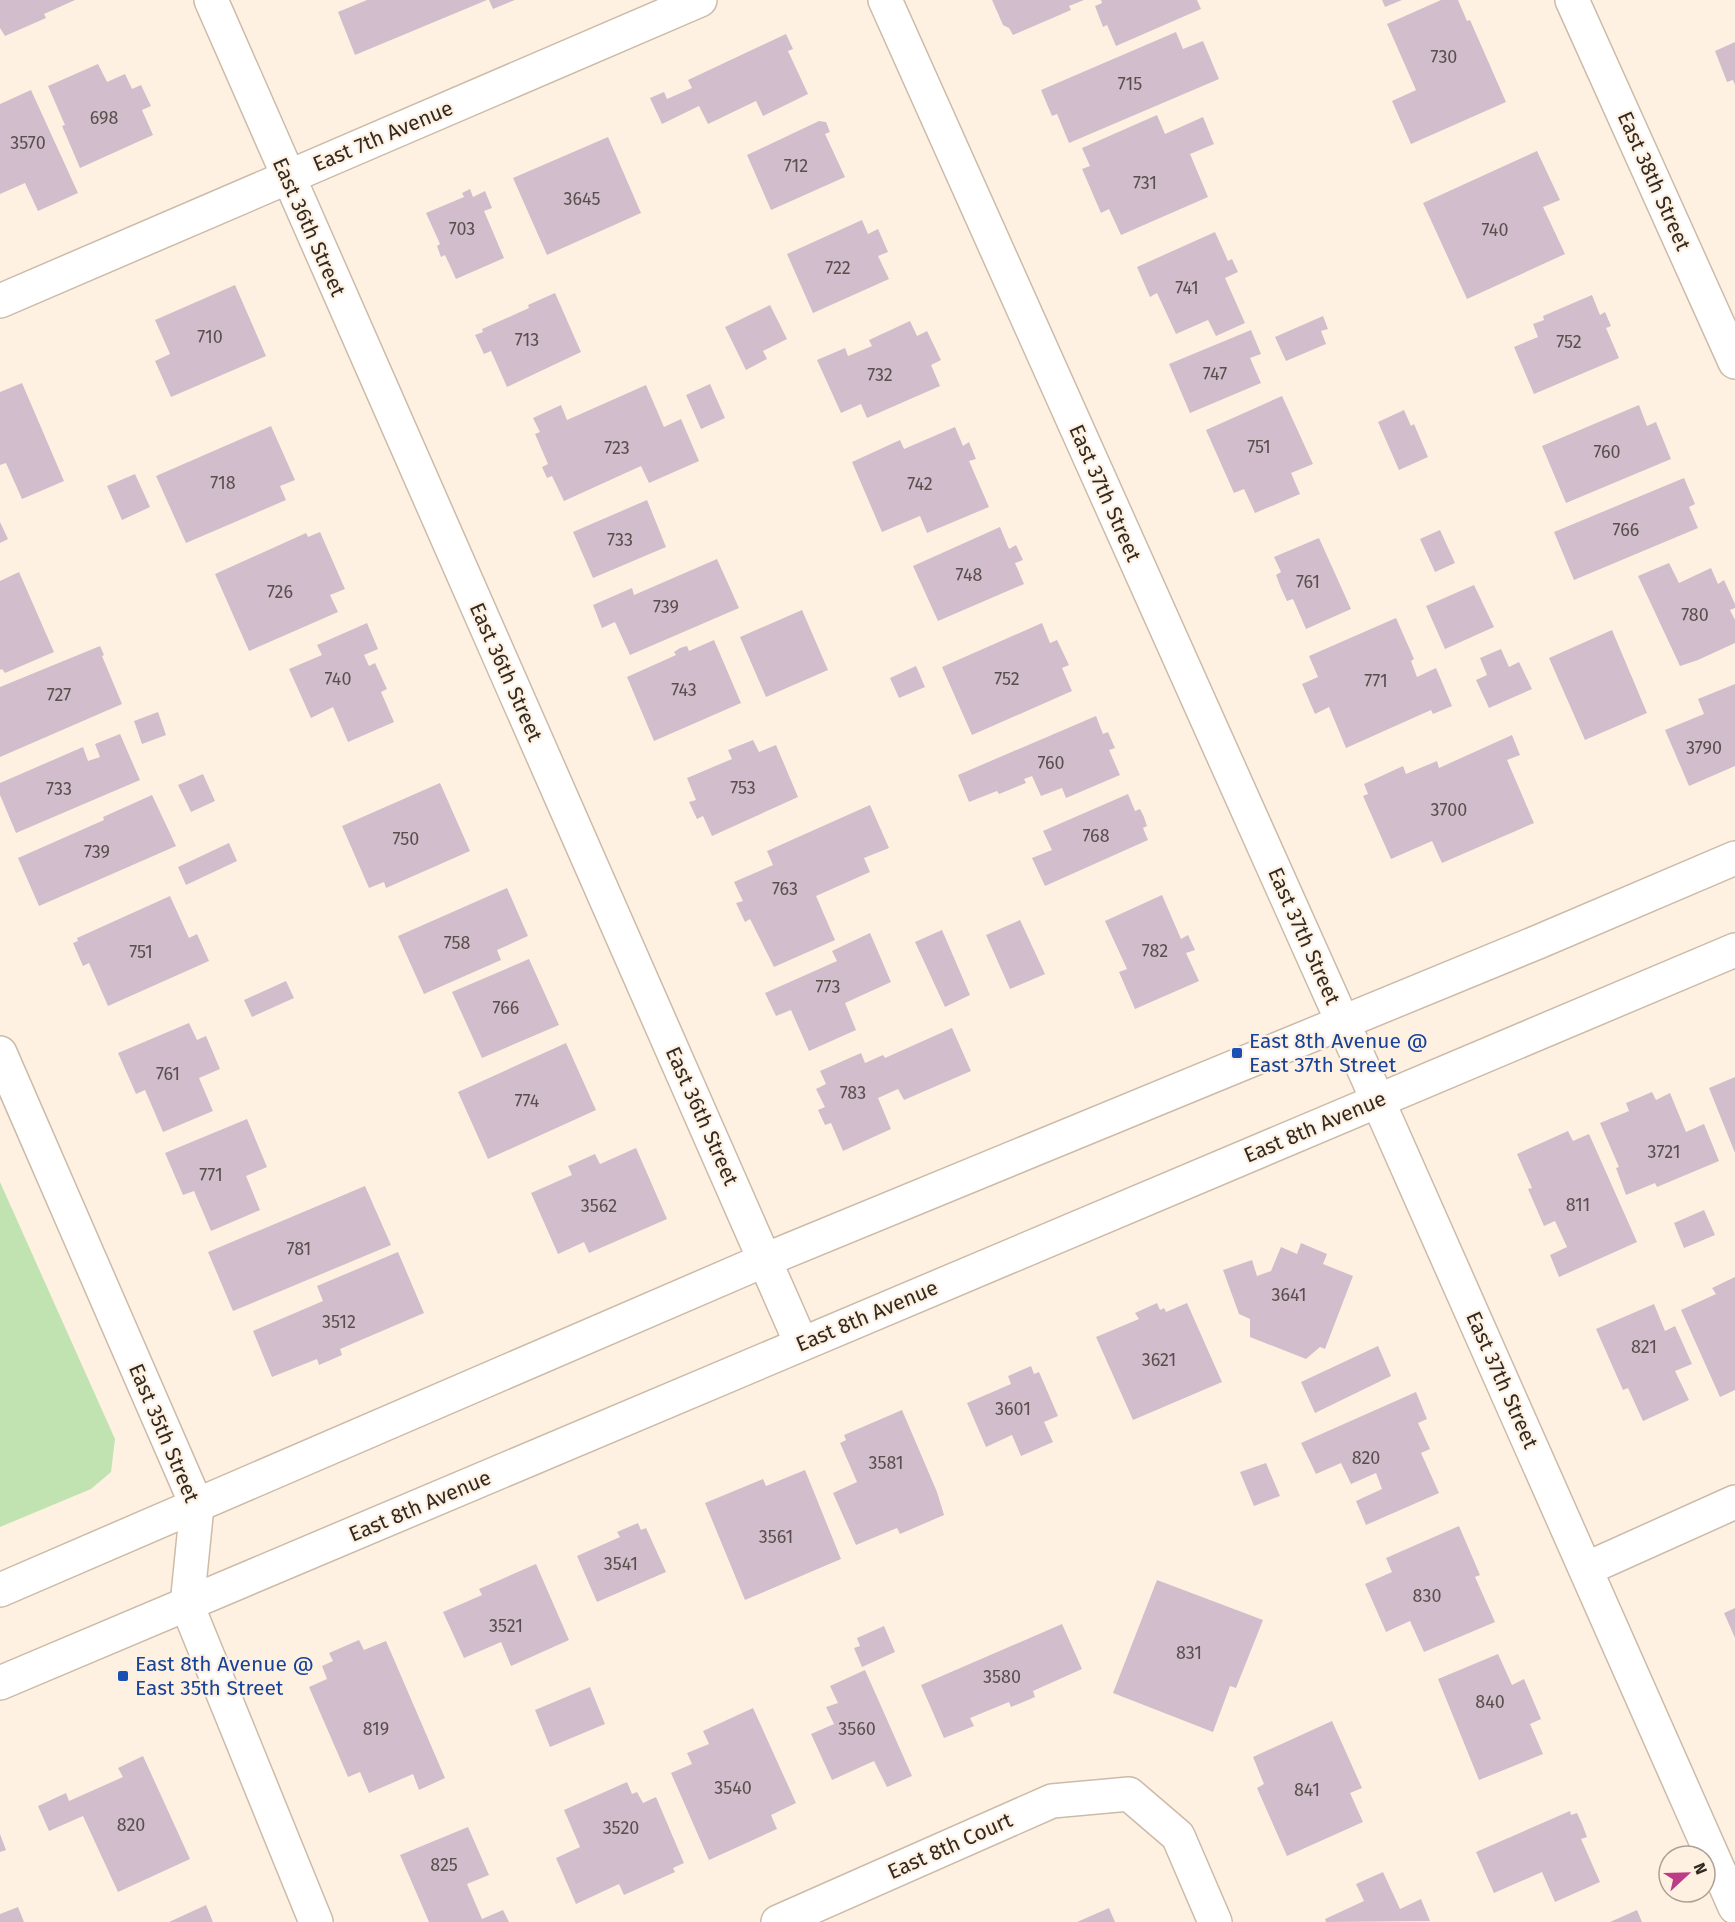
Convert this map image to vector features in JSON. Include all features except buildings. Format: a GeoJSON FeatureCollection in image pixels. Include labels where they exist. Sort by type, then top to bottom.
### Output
{"type":"FeatureCollection","features":[{"type":"Feature","properties":{"kind":"street","name":"East 36th Street"},"geometry":{"type":"LineString","coordinates":[[211,0],[801,1343]]}},
{"type":"Feature","properties":{"kind":"street","name":"East 7th Avenue"},"geometry":{"type":"LineString","coordinates":[[0,301],[700,0]]}},
{"type":"Feature","properties":{"kind":"street","name":"East 37th Street"},"geometry":{"type":"LineString","coordinates":[[885,0],[1378,1101],[1735,1907]]}},
{"type":"Feature","properties":{"kind":"street","name":"East 38th Street"},"geometry":{"type":"LineString","coordinates":[[1572,0],[1735,362]]}},
{"type":"Feature","properties":{"kind":"street"},"geometry":{"type":"LineString","coordinates":[[0,1590],[765,1260],[1342,1023],[1735,858]]}},
{"type":"Feature","properties":{"kind":"street","name":"East 8th Avenue"},"geometry":{"type":"LineString","coordinates":[[0,1683],[1735,950]]}},
{"type":"Feature","properties":{"kind":"street","name":"East 35th Street"},"geometry":{"type":"LineString","coordinates":[[0,1053],[197,1506],[187,1605],[316,1922]]}},
{"type":"Feature","properties":{"kind":"street"},"geometry":{"type":"LineString","coordinates":[[1586,1569],[1735,1502]]}},
{"type":"Feature","properties":{"kind":"street","name":"East 8th Court"},"geometry":{"type":"LineString","coordinates":[[778,1922],[1052,1801],[1129,1794],[1178,1836],[1215,1922]]}},
{"type":"Feature","properties":{"kind":"green space"},"geometry":{"type":"Polygon","coordinates":[[[0,1182],[115,1439],[111,1472],[91,1489],[0,1527],[0,1182]]]}},
{"type":"Feature","properties":{"kind":"place","name":"East 8th Avenue @ East 37th Street"},"geometry":{"type":"Point","coordinates":[1237,1053]}},
{"type":"Feature","properties":{"kind":"place","name":"East 8th Avenue @ East 35th Street"},"geometry":{"type":"Point","coordinates":[123,1676]}}]}
